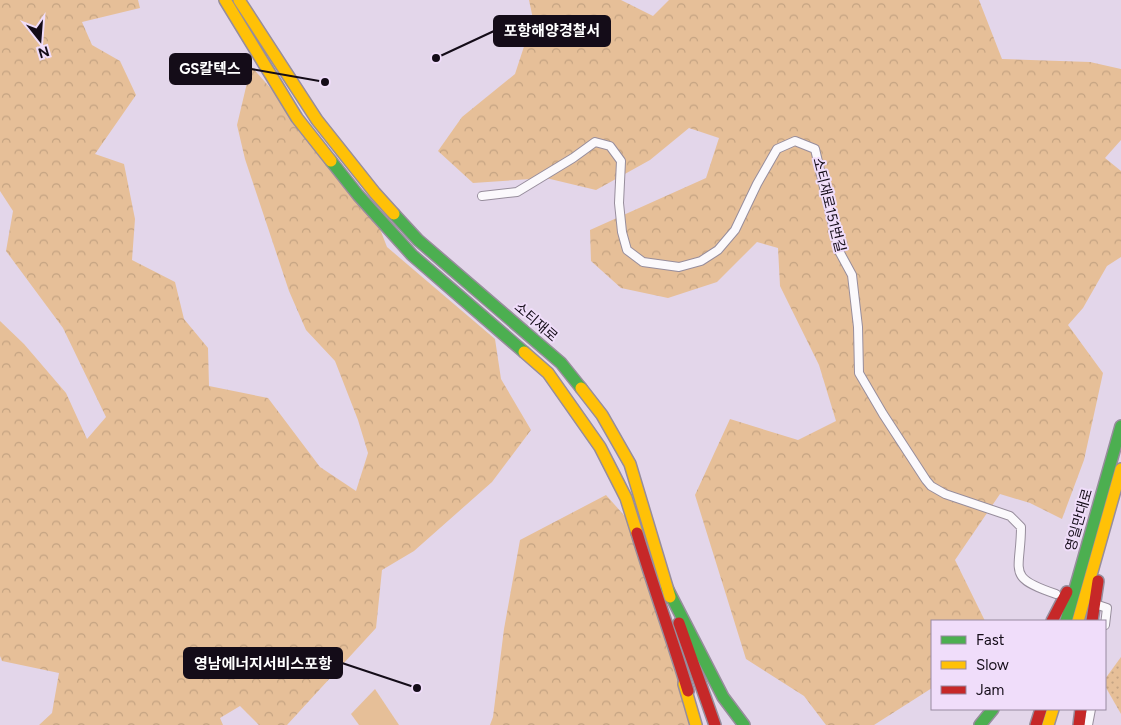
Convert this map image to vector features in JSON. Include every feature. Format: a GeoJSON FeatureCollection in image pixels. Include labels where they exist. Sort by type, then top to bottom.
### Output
{"type":"FeatureCollection","features":[{"type":"Feature","properties":{"kind":"main road","name":"소티재로"},"geometry":{"type":"LineString","coordinates":[[225,0],[297,118],[358,194],[412,255],[488,318],[548,373],[600,447],[626,498],[654,588],[670,631],[684,684],[704,725]]}},
{"type":"Feature","properties":{"kind":"main road","name":"소티재로"},"geometry":{"type":"LineString","coordinates":[[239,0],[317,120],[375,193],[418,240],[561,363],[602,415],[630,464],[667,588],[715,725]]}},
{"type":"Feature","properties":{"kind":"main road","name":"영일만대로"},"geometry":{"type":"LineString","coordinates":[[1066,620],[1121,426]]}},
{"type":"Feature","properties":{"kind":"main road","name":"영일만대로"},"geometry":{"type":"LineString","coordinates":[[1078,620],[1121,469]]}},
{"type":"Feature","properties":{"kind":"main road"},"geometry":{"type":"LineString","coordinates":[[1092,620],[1106,524]]}},
{"type":"Feature","properties":{"kind":"main road"},"geometry":{"type":"LineString","coordinates":[[1053,620],[1085,557]]}},
{"type":"Feature","properties":{"kind":"main road"},"geometry":{"type":"LineString","coordinates":[[667,588],[723,697],[744,725]]}},
{"type":"Feature","properties":{"kind":"main road"},"geometry":{"type":"LineString","coordinates":[[684,684],[696,725]]}},
{"type":"Feature","properties":{"kind":"main road"},"geometry":{"type":"LineString","coordinates":[[980,725],[992,710]]}},
{"type":"Feature","properties":{"kind":"main road"},"geometry":{"type":"LineString","coordinates":[[1036,725],[1040,710]]}},
{"type":"Feature","properties":{"kind":"main road"},"geometry":{"type":"LineString","coordinates":[[1048,725],[1053,710]]}},
{"type":"Feature","properties":{"kind":"main road"},"geometry":{"type":"LineString","coordinates":[[1079,725],[1081,710]]}},
{"type":"Feature","properties":{"kind":"street","name":"소티재로151번길"},"geometry":{"type":"LineString","coordinates":[[482,196],[517,192],[573,158],[595,142],[610,146],[621,160],[619,203],[622,232],[627,250],[643,262],[680,267],[701,261],[718,250],[735,230],[757,184],[777,149],[796,141],[815,148],[839,251],[852,275],[858,327],[859,373],[883,414],[931,486],[945,494],[1010,516],[1021,527],[1021,545],[1017,568],[1024,581],[1036,588],[1056,594]]}},
{"type":"Feature","properties":{"kind":"street"},"geometry":{"type":"LineString","coordinates":[[1098,605],[1107,608],[1106,620]]}},
{"type":"Feature","properties":{"kind":"street"},"geometry":{"type":"LineString","coordinates":[[1088,725],[1091,710]]}},
{"type":"Feature","properties":{"kind":"green space"},"geometry":{"type":"Polygon","coordinates":[[[0,0],[138,0],[140,8],[82,22],[92,45],[120,61],[136,95],[95,154],[124,164],[135,219],[132,260],[175,282],[184,319],[208,348],[209,386],[268,398],[320,467],[356,491],[368,453],[358,420],[335,361],[306,330],[289,291],[245,159],[237,125],[251,66],[368,198],[387,247],[495,339],[501,379],[531,430],[492,482],[414,551],[382,570],[376,628],[287,725],[259,725],[240,706],[220,718],[223,725],[39,725],[52,713],[59,673],[2,661],[0,656],[0,321],[24,344],[66,393],[87,439],[106,417],[63,328],[6,251],[13,211],[0,191],[0,0]]]}},
{"type":"Feature","properties":{"kind":"green space"},"geometry":{"type":"Polygon","coordinates":[[[529,0],[621,0],[653,16],[669,0],[979,0],[1002,59],[1090,62],[1121,69],[1121,140],[1105,158],[1121,171],[1121,257],[1107,266],[1083,308],[1068,325],[1103,373],[1084,460],[1062,519],[1030,503],[1000,494],[955,560],[985,620],[931,620],[931,689],[874,725],[826,725],[804,696],[746,659],[695,495],[730,419],[798,440],[836,421],[819,365],[780,286],[778,248],[757,242],[717,282],[668,298],[621,288],[591,261],[590,230],[706,178],[719,138],[689,128],[650,160],[596,190],[546,178],[473,183],[438,151],[462,117],[515,74],[533,19],[529,0]]]}},
{"type":"Feature","properties":{"kind":"green space"},"geometry":{"type":"Polygon","coordinates":[[[606,495],[630,522],[693,725],[490,725],[493,717],[504,629],[520,540],[606,495]]]}},
{"type":"Feature","properties":{"kind":"green space"},"geometry":{"type":"Polygon","coordinates":[[[1121,657],[1121,714],[1106,688],[1106,678],[1121,657]]]}},
{"type":"Feature","properties":{"kind":"green space"},"geometry":{"type":"Polygon","coordinates":[[[375,689],[399,725],[359,725],[351,714],[375,689]]]}},
{"type":"Feature","properties":{"kind":"traffic: fast"},"geometry":{"type":"LineString","coordinates":[[331,161],[358,195],[412,255],[524,352]]}},
{"type":"Feature","properties":{"kind":"traffic: fast"},"geometry":{"type":"LineString","coordinates":[[394,214],[418,240],[561,363],[581,388]]}},
{"type":"Feature","properties":{"kind":"traffic: fast"},"geometry":{"type":"LineString","coordinates":[[1066,620],[1121,426]]}},
{"type":"Feature","properties":{"kind":"traffic: fast"},"geometry":{"type":"LineString","coordinates":[[667,588],[723,697],[744,725]]}},
{"type":"Feature","properties":{"kind":"traffic: fast"},"geometry":{"type":"LineString","coordinates":[[980,725],[992,710]]}},
{"type":"Feature","properties":{"kind":"traffic: slow"},"geometry":{"type":"LineString","coordinates":[[225,0],[297,118],[331,161]]}},
{"type":"Feature","properties":{"kind":"traffic: slow"},"geometry":{"type":"LineString","coordinates":[[239,0],[317,120],[394,214]]}},
{"type":"Feature","properties":{"kind":"traffic: slow"},"geometry":{"type":"LineString","coordinates":[[524,352],[548,373],[600,447],[626,498],[637,533]]}},
{"type":"Feature","properties":{"kind":"traffic: slow"},"geometry":{"type":"LineString","coordinates":[[581,388],[602,415],[630,464],[670,597]]}},
{"type":"Feature","properties":{"kind":"traffic: slow"},"geometry":{"type":"LineString","coordinates":[[1078,620],[1121,469]]}},
{"type":"Feature","properties":{"kind":"traffic: slow"},"geometry":{"type":"LineString","coordinates":[[684,684],[696,725]]}},
{"type":"Feature","properties":{"kind":"traffic: slow"},"geometry":{"type":"LineString","coordinates":[[1048,725],[1053,710]]}},
{"type":"Feature","properties":{"kind":"traffic: jam"},"geometry":{"type":"LineString","coordinates":[[637,533],[688,691]]}},
{"type":"Feature","properties":{"kind":"traffic: jam"},"geometry":{"type":"LineString","coordinates":[[1092,620],[1098,581]]}},
{"type":"Feature","properties":{"kind":"traffic: jam"},"geometry":{"type":"LineString","coordinates":[[1053,620],[1067,592]]}},
{"type":"Feature","properties":{"kind":"traffic: jam"},"geometry":{"type":"LineString","coordinates":[[679,623],[715,725]]}},
{"type":"Feature","properties":{"kind":"traffic: jam"},"geometry":{"type":"LineString","coordinates":[[1036,725],[1041,710]]}},
{"type":"Feature","properties":{"kind":"traffic: jam"},"geometry":{"type":"LineString","coordinates":[[1079,725],[1081,710]]}},
{"type":"Feature","properties":{"kind":"place","name":"포항해양경찰서"},"geometry":{"type":"Point","coordinates":[436,58]}},
{"type":"Feature","properties":{"kind":"place","name":"GS칼텍스"},"geometry":{"type":"Point","coordinates":[325,82]}},
{"type":"Feature","properties":{"kind":"place","name":"영남에너지서비스포항"},"geometry":{"type":"Point","coordinates":[417,688]}}]}
